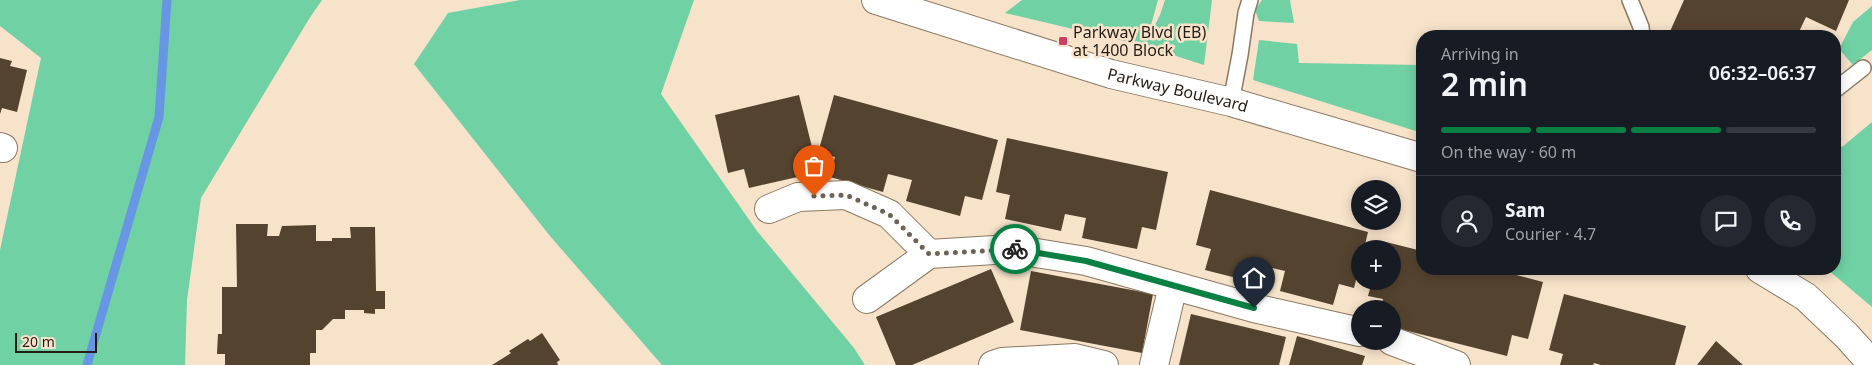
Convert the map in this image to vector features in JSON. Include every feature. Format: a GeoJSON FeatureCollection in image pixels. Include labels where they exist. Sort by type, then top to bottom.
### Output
{"type":"FeatureCollection","features":[{"type":"Feature","properties":{"kind":"street","name":"Parkway Boulevard"},"geometry":{"type":"LineString","coordinates":[[876,0],[1111,74],[1231,102],[1416,156]]}},
{"type":"Feature","properties":{"kind":"street"},"geometry":{"type":"LineString","coordinates":[[770,209],[798,197],[846,195],[889,214],[929,254]]}},
{"type":"Feature","properties":{"kind":"street"},"geometry":{"type":"LineString","coordinates":[[867,299],[929,254],[1011,249],[1086,261],[1254,308],[1351,330]]}},
{"type":"Feature","properties":{"kind":"street"},"geometry":{"type":"LineString","coordinates":[[1770,275],[1806,297],[1846,335],[1872,364]]}},
{"type":"Feature","properties":{"kind":"street"},"geometry":{"type":"LineString","coordinates":[[1154,365],[1174,286]]}},
{"type":"Feature","properties":{"kind":"street"},"geometry":{"type":"LineString","coordinates":[[1401,344],[1456,365]]}},
{"type":"Feature","properties":{"kind":"street"},"geometry":{"type":"LineString","coordinates":[[993,365],[1002,362],[1075,358],[1104,365]]}},
{"type":"Feature","properties":{"kind":"lane"},"geometry":{"type":"LineString","coordinates":[[1231,102],[1246,13],[1250,0]]}},
{"type":"Feature","properties":{"kind":"lane"},"geometry":{"type":"LineString","coordinates":[[1630,0],[1641,30]]}},
{"type":"Feature","properties":{"kind":"lane"},"geometry":{"type":"LineString","coordinates":[[1841,85],[1863,68]]}},
{"type":"Feature","properties":{"kind":"green space"},"geometry":{"type":"Polygon","coordinates":[[[0,0],[322,0],[201,198],[187,300],[185,365],[0,365],[0,250],[41,58],[0,26],[0,0]]]}},
{"type":"Feature","properties":{"kind":"green space"},"geometry":{"type":"Polygon","coordinates":[[[520,0],[694,0],[661,94],[757,231],[854,348],[865,365],[662,365],[550,236],[414,64],[448,13],[520,0]]]}},
{"type":"Feature","properties":{"kind":"green space"},"geometry":{"type":"Polygon","coordinates":[[[1022,0],[1158,0],[1146,43],[1165,0],[1212,0],[1204,65],[1145,46],[1005,13],[1022,0]]]}},
{"type":"Feature","properties":{"kind":"green space"},"geometry":{"type":"Polygon","coordinates":[[[1262,0],[1290,0],[1294,23],[1259,21],[1255,10],[1262,0]]]}},
{"type":"Feature","properties":{"kind":"green space"},"geometry":{"type":"Polygon","coordinates":[[[1872,6],[1872,50],[1853,65],[1841,51],[1841,45],[1853,22],[1872,6]]]}},
{"type":"Feature","properties":{"kind":"green space"},"geometry":{"type":"Polygon","coordinates":[[[1259,40],[1297,44],[1299,63],[1416,65],[1416,131],[1253,80],[1259,40]]]}},
{"type":"Feature","properties":{"kind":"green space"},"geometry":{"type":"Polygon","coordinates":[[[1872,122],[1872,307],[1834,275],[1841,275],[1841,146],[1842,147],[1872,122]]]}},
{"type":"Feature","properties":{"kind":"building"},"geometry":{"type":"Polygon","coordinates":[[[1684,0],[1849,0],[1836,30],[1806,17],[1800,30],[1671,30],[1684,0]]]}},
{"type":"Feature","properties":{"kind":"building"},"geometry":{"type":"Polygon","coordinates":[[[0,58],[12,61],[10,66],[27,70],[17,112],[2,108],[0,114],[0,58]]]}},
{"type":"Feature","properties":{"kind":"building"},"geometry":{"type":"Polygon","coordinates":[[[799,95],[813,151],[797,155],[802,176],[749,188],[744,169],[728,173],[715,115],[799,95]]]}},
{"type":"Feature","properties":{"kind":"building"},"geometry":{"type":"Polygon","coordinates":[[[834,95],[998,140],[982,200],[965,196],[960,216],[906,201],[912,180],[888,174],[883,192],[830,177],[835,157],[818,153],[834,95]]]}},
{"type":"Feature","properties":{"kind":"building"},"geometry":{"type":"Polygon","coordinates":[[[1007,138],[1168,172],[1156,230],[1142,227],[1137,249],[1082,238],[1086,218],[1065,214],[1061,231],[1005,219],[1010,195],[996,192],[1007,138]]]}},
{"type":"Feature","properties":{"kind":"building"},"geometry":{"type":"Polygon","coordinates":[[[1210,190],[1351,227],[1351,230],[1368,232],[1366,240],[1351,240],[1351,287],[1339,284],[1333,305],[1280,291],[1285,271],[1264,266],[1260,284],[1205,270],[1211,249],[1196,245],[1210,190]]]}},
{"type":"Feature","properties":{"kind":"building"},"geometry":{"type":"Polygon","coordinates":[[[236,224],[268,224],[267,236],[279,236],[282,226],[316,225],[316,241],[332,241],[332,238],[351,238],[350,227],[375,227],[376,291],[385,291],[385,309],[375,309],[375,314],[364,313],[364,310],[345,310],[345,319],[333,319],[322,330],[316,330],[316,353],[310,353],[310,365],[225,365],[225,354],[217,354],[218,334],[222,334],[222,287],[237,287],[236,224]]]}},
{"type":"Feature","properties":{"kind":"building"},"geometry":{"type":"Polygon","coordinates":[[[1401,246],[1416,250],[1416,275],[1516,275],[1543,282],[1528,339],[1512,335],[1507,356],[1401,329],[1401,300],[1383,300],[1368,296],[1370,290],[1401,290],[1401,246]]]}},
{"type":"Feature","properties":{"kind":"building"},"geometry":{"type":"Polygon","coordinates":[[[991,269],[1014,322],[912,365],[896,365],[876,317],[991,269]]]}},
{"type":"Feature","properties":{"kind":"building"},"geometry":{"type":"Polygon","coordinates":[[[1031,271],[1153,294],[1142,353],[1020,330],[1031,271]]]}},
{"type":"Feature","properties":{"kind":"building"},"geometry":{"type":"Polygon","coordinates":[[[1564,294],[1686,326],[1675,365],[1601,365],[1594,363],[1593,365],[1560,365],[1563,354],[1549,350],[1564,294]]]}},
{"type":"Feature","properties":{"kind":"building"},"geometry":{"type":"Polygon","coordinates":[[[1191,314],[1286,337],[1279,365],[1179,365],[1191,314]]]}},
{"type":"Feature","properties":{"kind":"building"},"geometry":{"type":"Polygon","coordinates":[[[542,333],[560,360],[557,362],[558,365],[492,365],[511,353],[509,351],[542,333]]]}},
{"type":"Feature","properties":{"kind":"building"},"geometry":{"type":"Polygon","coordinates":[[[1297,336],[1365,356],[1362,365],[1289,365],[1297,336]]]}},
{"type":"Feature","properties":{"kind":"building"},"geometry":{"type":"Polygon","coordinates":[[[1716,341],[1743,365],[1697,365],[1716,341]]]}},
{"type":"Feature","properties":{"kind":"waterway"},"geometry":{"type":"LineString","coordinates":[[87,365],[159,117],[167,0]]}},
{"type":"Feature","properties":{"kind":"way so far"},"geometry":{"type":"LineString","coordinates":[[814,196],[846,195],[889,214],[929,254],[1015,249]]}},
{"type":"Feature","properties":{"kind":"place","name":"Parkway Blvd (EB) at 1400 Block"},"geometry":{"type":"Point","coordinates":[1063,41]}},
{"type":"Feature","properties":{"kind":"route"},"geometry":{"type":"LineString","coordinates":[[1015,249],[1086,261],[1254,308]]}}]}
